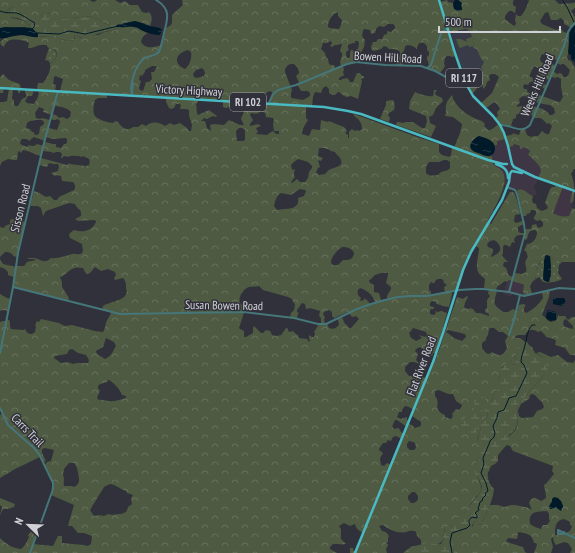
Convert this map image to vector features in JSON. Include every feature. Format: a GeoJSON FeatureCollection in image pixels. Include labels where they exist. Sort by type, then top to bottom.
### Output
{"type":"FeatureCollection","features":[{"type":"Feature","properties":{"kind":"main road","name":"RI 117"},"geometry":{"type":"LineString","coordinates":[[439,0],[466,83],[476,99],[493,116],[504,133],[508,146],[508,164]]}},
{"type":"Feature","properties":{"kind":"main road","name":"Victory Highway"},"geometry":{"type":"LineString","coordinates":[[0,88],[132,94],[324,106],[353,112],[488,160],[506,170],[512,171]]}},
{"type":"Feature","properties":{"kind":"main road"},"geometry":{"type":"LineString","coordinates":[[508,146],[513,166],[531,175]]}},
{"type":"Feature","properties":{"kind":"main road","name":"Victory Highway"},"geometry":{"type":"LineString","coordinates":[[488,160],[513,166]]}},
{"type":"Feature","properties":{"kind":"main road","name":"Flat River Road"},"geometry":{"type":"LineString","coordinates":[[507,187],[508,177],[506,166],[508,164]]}},
{"type":"Feature","properties":{"kind":"main road","name":"Flat River Road"},"geometry":{"type":"LineString","coordinates":[[355,553],[433,362],[468,257],[500,204],[510,182],[510,174],[513,166]]}},
{"type":"Feature","properties":{"kind":"main road"},"geometry":{"type":"LineString","coordinates":[[512,171],[531,175],[575,191]]}},
{"type":"Feature","properties":{"kind":"street"},"geometry":{"type":"LineString","coordinates":[[132,94],[132,83],[135,72],[140,64],[145,58],[156,55],[159,52],[168,17],[164,6],[156,0]]}},
{"type":"Feature","properties":{"kind":"street","name":"Weeks Hill Road"},"geometry":{"type":"LineString","coordinates":[[500,125],[506,125],[520,130],[529,126],[564,46],[568,32],[575,23]]}},
{"type":"Feature","properties":{"kind":"street"},"geometry":{"type":"LineString","coordinates":[[427,68],[431,65],[442,32],[448,28]]}},
{"type":"Feature","properties":{"kind":"street","name":"Bowen Hill Road"},"geometry":{"type":"LineString","coordinates":[[269,103],[275,91],[353,62],[418,66],[427,68],[457,83],[466,83]]}},
{"type":"Feature","properties":{"kind":"street","name":"Sisson Road"},"geometry":{"type":"LineString","coordinates":[[0,353],[20,242],[58,91]]}},
{"type":"Feature","properties":{"kind":"street"},"geometry":{"type":"LineString","coordinates":[[507,187],[517,193],[525,230],[509,292]]}},
{"type":"Feature","properties":{"kind":"street","name":"Susan Bowen Road"},"geometry":{"type":"LineString","coordinates":[[13,287],[115,313],[244,312],[294,318],[320,324],[326,324],[357,309],[385,300],[409,296],[427,296],[483,288],[520,295]]}},
{"type":"Feature","properties":{"kind":"street"},"geometry":{"type":"LineString","coordinates":[[509,335],[520,295],[524,296],[559,288],[575,289]]}},
{"type":"Feature","properties":{"kind":"street","name":"Carrs Trail"},"geometry":{"type":"LineString","coordinates":[[0,408],[8,425],[37,451],[53,483],[52,492],[30,553]]}},
{"type":"Feature","properties":{"kind":"street"},"geometry":{"type":"LineString","coordinates":[[564,532],[575,538]]}},
{"type":"Feature","properties":{"kind":"shaded area"},"geometry":{"type":"Polygon","coordinates":[[[467,26],[488,63],[482,82],[471,89],[464,76],[450,30],[467,26]]]}},
{"type":"Feature","properties":{"kind":"shaded area"},"geometry":{"type":"Polygon","coordinates":[[[506,139],[513,144],[520,146],[520,149],[523,147],[527,148],[530,151],[529,156],[541,169],[536,184],[534,185],[537,193],[536,195],[533,196],[522,189],[514,190],[504,185],[505,177],[501,169],[496,167],[492,160],[492,155],[494,152],[494,146],[497,145],[497,141],[506,139]]]}},
{"type":"Feature","properties":{"kind":"shaded area"},"geometry":{"type":"Polygon","coordinates":[[[563,187],[573,190],[570,202],[573,202],[572,208],[569,216],[565,217],[553,213],[563,187]]]}},
{"type":"Feature","properties":{"kind":"shaded area"},"geometry":{"type":"Polygon","coordinates":[[[509,280],[524,285],[524,295],[513,293],[511,296],[505,295],[504,292],[506,284],[509,280]]]}},
{"type":"Feature","properties":{"kind":"green space"},"geometry":{"type":"Polygon","coordinates":[[[0,0],[90,0],[94,2],[97,0],[115,0],[120,3],[125,1],[130,5],[138,5],[142,12],[149,12],[152,20],[150,26],[135,21],[117,25],[109,25],[91,16],[58,20],[51,17],[48,12],[42,14],[41,18],[36,21],[15,10],[14,8],[11,8],[6,12],[12,18],[22,20],[27,23],[32,29],[22,27],[0,28],[0,0]]]}},
{"type":"Feature","properties":{"kind":"green space"},"geometry":{"type":"Polygon","coordinates":[[[182,0],[439,0],[440,2],[447,0],[448,2],[453,3],[453,7],[462,10],[460,1],[458,0],[514,0],[513,5],[516,7],[515,13],[509,11],[505,16],[505,19],[514,26],[516,24],[516,14],[521,16],[529,0],[555,0],[559,4],[575,2],[575,8],[571,11],[575,17],[575,25],[572,28],[564,24],[564,21],[561,18],[551,20],[548,12],[545,13],[540,21],[542,24],[556,30],[560,28],[569,34],[567,57],[575,68],[575,169],[571,174],[574,184],[574,199],[573,202],[570,203],[573,190],[563,187],[553,213],[561,216],[569,216],[572,208],[575,209],[575,262],[562,262],[546,255],[539,263],[535,280],[530,286],[532,294],[524,295],[524,285],[509,280],[497,287],[495,301],[496,305],[503,312],[508,312],[513,309],[517,311],[519,305],[526,305],[524,311],[526,313],[538,305],[543,298],[542,292],[550,290],[542,315],[551,322],[557,320],[558,315],[565,316],[568,320],[575,317],[575,356],[570,355],[565,348],[555,345],[556,341],[554,339],[546,337],[541,331],[538,332],[530,330],[525,335],[515,336],[516,338],[520,338],[524,341],[521,341],[518,347],[515,365],[512,364],[511,360],[501,368],[501,375],[498,380],[498,389],[494,393],[492,400],[485,411],[487,412],[488,416],[481,422],[477,444],[481,454],[477,460],[476,467],[481,487],[480,492],[465,512],[455,520],[450,527],[445,529],[443,536],[444,539],[439,544],[421,545],[421,540],[417,536],[416,532],[397,532],[383,525],[379,526],[382,531],[386,532],[389,536],[388,542],[386,543],[388,545],[386,549],[387,553],[350,553],[350,548],[353,548],[356,552],[364,533],[358,530],[355,524],[350,526],[344,523],[339,526],[341,529],[341,539],[346,544],[333,544],[330,547],[330,549],[337,553],[0,553],[0,538],[9,545],[21,549],[25,545],[29,537],[28,535],[33,529],[38,529],[33,544],[53,546],[58,536],[62,536],[62,543],[88,546],[91,544],[92,536],[84,533],[78,533],[72,526],[68,526],[74,505],[51,495],[52,483],[45,465],[47,462],[51,461],[54,450],[45,448],[42,449],[42,453],[46,461],[44,462],[40,457],[0,478],[0,415],[2,414],[0,409],[0,322],[6,321],[7,319],[10,321],[11,329],[25,329],[31,334],[35,332],[35,325],[37,321],[39,322],[41,319],[65,326],[72,325],[103,332],[111,312],[102,310],[103,306],[123,298],[127,291],[126,282],[123,278],[115,280],[115,272],[108,269],[101,271],[95,267],[90,273],[87,274],[83,268],[79,267],[72,269],[60,277],[62,287],[69,298],[68,301],[13,287],[14,277],[8,275],[8,272],[5,269],[0,267],[0,259],[3,264],[16,267],[24,266],[27,262],[36,260],[28,258],[35,258],[45,261],[51,258],[80,254],[83,251],[82,244],[70,238],[69,235],[74,230],[84,231],[90,229],[96,221],[78,221],[75,219],[81,216],[81,213],[75,204],[69,203],[46,211],[43,216],[41,208],[38,206],[30,206],[34,191],[57,200],[59,197],[74,190],[75,188],[73,182],[62,181],[61,176],[55,176],[51,173],[58,171],[58,164],[49,163],[47,167],[39,165],[41,158],[67,165],[69,163],[86,166],[89,165],[88,158],[83,156],[64,156],[61,158],[62,154],[60,152],[54,153],[43,151],[41,156],[23,150],[21,153],[19,151],[18,152],[17,160],[8,159],[2,162],[0,166],[0,102],[7,101],[9,89],[4,88],[3,93],[0,93],[0,77],[3,74],[9,80],[20,84],[20,93],[18,93],[18,89],[13,89],[12,99],[14,100],[15,106],[18,106],[22,99],[26,97],[24,89],[34,90],[32,96],[28,96],[25,101],[27,103],[34,104],[38,97],[38,83],[43,83],[46,79],[50,64],[55,60],[57,54],[55,50],[50,49],[46,45],[28,48],[29,43],[22,40],[10,40],[7,41],[4,47],[0,42],[5,38],[25,35],[36,37],[48,36],[72,41],[76,35],[81,38],[115,30],[118,27],[130,27],[148,33],[144,35],[142,39],[141,42],[143,45],[150,47],[162,45],[166,28],[172,23],[172,15],[183,5],[182,0]],[[338,12],[332,16],[328,27],[339,29],[342,20],[338,16],[338,12]],[[388,24],[384,27],[379,26],[375,33],[371,34],[370,30],[364,29],[362,36],[365,40],[364,47],[359,56],[360,62],[343,66],[344,75],[339,78],[339,80],[341,80],[347,78],[350,82],[353,82],[357,73],[364,76],[364,78],[361,79],[362,81],[358,99],[351,96],[344,96],[339,92],[332,95],[329,93],[329,89],[326,86],[323,88],[321,93],[315,92],[312,106],[306,106],[306,118],[308,120],[302,134],[309,136],[312,129],[320,130],[321,120],[329,121],[344,127],[347,131],[345,133],[349,138],[349,132],[352,129],[359,131],[362,129],[361,123],[354,116],[354,114],[439,144],[439,152],[442,155],[449,157],[451,155],[452,147],[454,148],[459,136],[462,124],[453,117],[445,116],[447,103],[452,95],[455,102],[463,111],[483,122],[485,124],[484,126],[488,130],[492,129],[498,124],[495,118],[498,116],[497,112],[500,109],[497,104],[494,102],[488,107],[484,108],[480,104],[492,93],[499,77],[495,74],[491,74],[489,76],[490,80],[487,82],[486,86],[483,89],[481,84],[472,94],[468,87],[479,84],[481,78],[483,77],[483,70],[481,68],[484,62],[477,49],[473,48],[474,45],[471,34],[467,29],[449,33],[456,56],[447,56],[445,58],[444,68],[440,73],[428,68],[427,57],[429,52],[424,43],[419,43],[416,50],[416,48],[411,45],[407,45],[405,47],[403,51],[403,65],[396,65],[400,55],[399,51],[397,50],[389,49],[384,46],[381,49],[374,51],[372,50],[371,47],[373,42],[376,42],[378,39],[382,39],[384,35],[387,34],[387,31],[391,32],[395,28],[393,24],[388,24]],[[331,41],[323,43],[321,49],[325,53],[329,64],[334,65],[335,68],[341,66],[340,62],[342,53],[340,51],[342,44],[334,45],[333,47],[330,46],[332,43],[331,41]],[[358,41],[348,45],[349,50],[346,52],[346,55],[347,58],[349,58],[351,50],[354,51],[358,49],[358,41]],[[188,50],[184,51],[177,58],[178,64],[185,69],[190,61],[191,52],[188,50]],[[542,54],[540,59],[541,62],[545,64],[547,62],[555,65],[553,71],[557,74],[562,74],[563,77],[568,76],[570,70],[564,64],[560,65],[556,63],[557,60],[542,54]],[[294,64],[288,65],[285,69],[292,90],[291,98],[303,100],[310,96],[308,91],[301,91],[297,84],[299,83],[296,76],[299,73],[298,68],[294,64]],[[152,66],[145,70],[142,76],[140,75],[139,80],[141,81],[139,88],[143,91],[146,82],[149,82],[152,79],[151,72],[154,72],[157,66],[152,66]],[[534,66],[530,74],[530,77],[532,77],[533,80],[536,81],[530,82],[528,85],[525,84],[523,86],[524,89],[527,89],[529,93],[532,93],[535,90],[539,93],[539,95],[560,102],[563,97],[561,79],[551,76],[549,80],[546,79],[538,73],[538,68],[534,66]],[[202,68],[196,70],[193,74],[194,77],[197,78],[204,76],[205,73],[202,68]],[[55,76],[53,84],[56,85],[55,91],[60,91],[63,79],[55,76]],[[270,91],[246,98],[246,101],[269,103],[273,93],[270,91]],[[107,94],[107,98],[98,98],[95,100],[94,114],[100,120],[113,123],[115,121],[118,122],[126,129],[138,127],[142,124],[146,126],[148,124],[158,123],[165,126],[170,123],[174,125],[180,123],[191,131],[192,125],[189,110],[180,109],[181,105],[179,104],[176,104],[174,108],[169,108],[166,102],[166,97],[107,94]],[[523,96],[519,99],[520,103],[517,107],[527,105],[543,109],[550,115],[555,113],[554,108],[550,105],[528,100],[528,97],[523,96]],[[198,99],[196,104],[198,115],[209,110],[217,116],[207,119],[204,118],[201,121],[205,121],[207,128],[211,131],[210,125],[224,125],[229,120],[240,125],[244,125],[241,119],[244,111],[243,106],[236,108],[231,106],[226,108],[223,107],[223,101],[198,99]],[[55,106],[52,114],[59,118],[63,117],[67,119],[70,117],[71,112],[65,108],[55,106]],[[39,107],[35,113],[36,118],[50,120],[49,128],[57,130],[60,121],[58,119],[51,119],[52,115],[43,112],[44,109],[39,107]],[[262,111],[256,114],[251,113],[250,115],[253,120],[250,126],[258,124],[261,126],[256,128],[258,132],[256,134],[267,135],[273,131],[276,134],[279,134],[279,131],[274,131],[273,118],[266,117],[265,113],[262,111]],[[518,114],[516,115],[516,118],[513,119],[511,126],[501,125],[505,136],[514,133],[519,135],[521,129],[525,129],[527,135],[531,137],[538,136],[542,131],[549,134],[552,126],[549,123],[547,124],[541,118],[536,118],[531,114],[518,114]],[[42,120],[30,121],[27,123],[26,128],[34,132],[34,134],[39,134],[40,127],[44,124],[44,122],[42,120]],[[239,128],[236,131],[237,141],[245,140],[245,130],[239,128]],[[479,136],[471,143],[472,147],[476,151],[483,154],[492,155],[494,165],[503,172],[505,177],[503,190],[487,222],[491,224],[510,192],[513,192],[521,214],[515,215],[514,221],[516,223],[523,221],[524,224],[518,227],[518,231],[520,233],[525,233],[525,229],[531,229],[532,225],[536,224],[538,228],[542,227],[543,222],[534,219],[536,211],[531,210],[526,216],[523,216],[517,190],[522,189],[533,196],[533,203],[536,204],[537,208],[542,211],[547,209],[548,207],[545,203],[550,189],[555,187],[556,184],[538,178],[541,169],[528,155],[530,151],[523,147],[520,149],[520,146],[514,144],[513,146],[509,147],[506,139],[497,141],[497,145],[494,146],[491,141],[479,136]],[[34,137],[30,141],[26,139],[21,140],[20,144],[27,147],[29,145],[33,146],[37,144],[44,146],[45,142],[56,144],[56,147],[61,148],[67,142],[67,139],[65,138],[52,139],[46,137],[45,141],[34,137]],[[319,148],[318,156],[323,158],[321,161],[318,160],[320,167],[316,172],[319,175],[325,174],[328,170],[338,166],[342,162],[335,152],[325,148],[319,148]],[[298,159],[291,165],[293,170],[295,169],[295,177],[291,182],[292,183],[297,179],[300,182],[305,182],[312,166],[308,162],[298,159]],[[444,160],[439,162],[429,162],[426,167],[426,173],[430,175],[438,175],[450,168],[450,162],[444,160]],[[300,189],[291,195],[281,193],[278,196],[274,206],[277,210],[288,209],[297,205],[298,198],[304,196],[306,191],[300,189]],[[533,230],[530,232],[526,240],[524,239],[525,235],[518,235],[514,240],[515,243],[512,242],[510,247],[504,245],[503,247],[502,256],[508,262],[504,262],[503,266],[506,268],[509,276],[513,277],[515,273],[522,274],[526,272],[525,261],[528,257],[526,251],[524,251],[527,244],[534,240],[537,232],[533,230]],[[494,240],[487,244],[488,247],[493,249],[492,257],[500,250],[499,244],[494,240]],[[476,246],[468,259],[457,291],[452,292],[449,307],[436,304],[436,302],[432,301],[430,303],[430,306],[434,307],[434,309],[431,309],[430,314],[434,315],[436,313],[435,311],[447,313],[441,335],[435,353],[433,353],[432,356],[423,352],[423,349],[420,347],[416,349],[415,351],[418,354],[416,360],[420,364],[410,362],[405,367],[405,371],[409,376],[415,376],[417,374],[418,379],[421,379],[422,377],[427,378],[438,353],[457,297],[463,299],[467,296],[465,308],[473,309],[476,313],[489,316],[485,310],[487,308],[487,300],[490,296],[488,293],[489,290],[484,288],[485,279],[480,275],[477,269],[479,248],[476,246]],[[342,247],[333,256],[331,263],[333,265],[338,265],[343,260],[349,260],[352,258],[354,253],[349,248],[342,247]],[[388,273],[375,275],[369,280],[370,283],[374,285],[374,292],[379,293],[381,300],[387,299],[391,289],[391,287],[386,283],[388,273]],[[438,279],[434,283],[431,282],[429,285],[431,295],[445,292],[444,287],[447,285],[442,279],[438,279]],[[259,286],[249,287],[240,298],[240,303],[245,307],[239,328],[244,331],[244,337],[253,333],[254,326],[261,333],[266,330],[270,331],[272,335],[277,336],[281,335],[287,328],[289,332],[293,331],[299,338],[307,339],[309,342],[309,335],[314,337],[314,332],[319,324],[321,324],[321,318],[319,316],[320,311],[310,308],[306,309],[305,304],[302,303],[297,310],[299,313],[297,318],[290,317],[294,310],[295,304],[292,299],[263,290],[259,286]],[[360,288],[358,293],[361,298],[360,301],[364,300],[364,298],[370,304],[375,302],[371,295],[365,290],[360,288]],[[329,310],[323,314],[325,324],[327,323],[329,328],[335,328],[339,325],[338,319],[342,317],[345,324],[351,328],[359,319],[356,316],[352,317],[348,312],[334,318],[332,316],[332,312],[329,310]],[[566,319],[564,320],[563,324],[565,327],[573,329],[573,326],[566,319]],[[413,328],[409,333],[411,338],[416,341],[422,338],[419,335],[425,337],[427,335],[426,332],[413,328]],[[490,328],[486,340],[482,343],[482,348],[486,353],[489,354],[492,352],[497,355],[501,355],[507,348],[505,341],[508,336],[494,328],[490,328]],[[448,330],[446,332],[454,338],[462,341],[466,337],[465,334],[448,330]],[[106,338],[103,347],[96,351],[97,354],[105,359],[111,355],[116,346],[114,342],[106,338]],[[72,349],[69,350],[67,354],[55,356],[54,358],[61,363],[88,363],[89,360],[86,355],[78,353],[72,349]],[[109,380],[98,386],[100,391],[97,397],[99,400],[116,401],[126,398],[126,396],[122,395],[117,386],[109,380]],[[438,390],[435,391],[435,396],[438,402],[438,408],[441,413],[445,415],[445,417],[451,419],[453,416],[452,414],[456,409],[459,410],[462,405],[456,401],[453,394],[438,390]],[[405,406],[402,412],[399,412],[397,417],[401,419],[406,417],[407,420],[410,421],[409,424],[415,428],[421,425],[421,422],[412,416],[414,410],[409,407],[405,406]],[[395,420],[392,427],[395,429],[398,428],[404,434],[407,427],[395,420]],[[396,436],[393,437],[391,441],[388,440],[386,443],[383,443],[379,449],[383,453],[380,458],[381,465],[384,466],[387,463],[391,465],[402,439],[396,436]],[[409,441],[407,447],[410,450],[414,450],[416,448],[415,443],[409,441]],[[69,463],[64,469],[64,486],[74,487],[78,484],[78,472],[74,463],[69,463]],[[110,484],[104,487],[90,510],[94,516],[104,516],[108,514],[122,514],[126,512],[128,507],[132,504],[131,498],[133,495],[117,486],[110,484]],[[412,492],[408,496],[411,503],[418,500],[418,496],[415,492],[412,492]]]}},
{"type":"Feature","properties":{"kind":"green space"},"geometry":{"type":"Polygon","coordinates":[[[42,7],[55,19],[91,16],[109,25],[117,25],[116,27],[118,27],[115,30],[103,32],[84,39],[76,35],[74,36],[74,40],[70,41],[47,36],[38,37],[38,35],[24,20],[5,15],[8,9],[15,8],[15,10],[39,20],[42,14],[42,7]]]}},
{"type":"Feature","properties":{"kind":"green space"},"geometry":{"type":"Polygon","coordinates":[[[472,37],[474,46],[469,47],[468,45],[459,47],[456,39],[461,39],[467,42],[466,39],[472,37]]]}},
{"type":"Feature","properties":{"kind":"green space"},"geometry":{"type":"Polygon","coordinates":[[[49,48],[53,49],[57,55],[50,64],[49,61],[45,60],[49,48]]]}},
{"type":"Feature","properties":{"kind":"green space"},"geometry":{"type":"Polygon","coordinates":[[[538,80],[546,85],[545,89],[538,85],[536,81],[538,80]]]}},
{"type":"Feature","properties":{"kind":"green space"},"geometry":{"type":"Polygon","coordinates":[[[434,90],[437,90],[435,93],[436,95],[442,98],[443,101],[436,108],[433,115],[429,117],[430,123],[436,126],[431,137],[396,125],[397,122],[413,122],[422,128],[425,128],[427,121],[426,116],[409,109],[410,101],[415,92],[426,96],[433,96],[434,90]]]}},
{"type":"Feature","properties":{"kind":"green space"},"geometry":{"type":"Polygon","coordinates":[[[393,100],[394,110],[388,115],[390,118],[389,122],[380,119],[386,105],[386,101],[393,100]]]}},
{"type":"Feature","properties":{"kind":"green space"},"geometry":{"type":"Polygon","coordinates":[[[17,216],[22,217],[21,221],[26,222],[17,257],[5,252],[0,257],[0,227],[4,228],[10,224],[10,220],[15,220],[17,216]]]}},
{"type":"Feature","properties":{"kind":"green space"},"geometry":{"type":"Polygon","coordinates":[[[550,256],[555,260],[562,262],[559,265],[558,273],[562,279],[555,282],[543,282],[539,277],[536,279],[535,272],[542,258],[545,257],[543,276],[549,279],[551,277],[550,256]]]}},
{"type":"Feature","properties":{"kind":"green space"},"geometry":{"type":"Polygon","coordinates":[[[0,294],[11,299],[8,311],[0,311],[0,294]]]}},
{"type":"Feature","properties":{"kind":"green space"},"geometry":{"type":"Polygon","coordinates":[[[521,341],[527,342],[535,353],[545,358],[548,368],[544,375],[517,406],[517,426],[509,435],[507,445],[498,455],[498,461],[491,466],[488,472],[489,481],[494,489],[489,507],[481,524],[477,525],[478,522],[474,522],[470,530],[463,533],[462,532],[453,541],[454,553],[403,553],[412,546],[426,543],[441,544],[444,539],[443,536],[446,527],[450,527],[458,516],[464,513],[480,493],[482,487],[475,470],[480,454],[477,443],[481,422],[488,416],[487,412],[484,411],[492,400],[494,393],[498,389],[498,380],[501,375],[501,369],[509,360],[511,360],[512,364],[515,365],[517,350],[521,341]]]}},
{"type":"Feature","properties":{"kind":"green space"},"geometry":{"type":"Polygon","coordinates":[[[540,352],[551,357],[558,355],[567,362],[573,363],[575,360],[575,553],[570,553],[572,549],[568,543],[564,542],[556,545],[553,537],[551,539],[553,547],[551,553],[534,553],[537,545],[536,543],[534,543],[529,535],[519,532],[517,539],[508,538],[506,541],[523,547],[527,553],[454,553],[452,541],[462,532],[473,526],[474,522],[478,522],[478,525],[481,524],[490,505],[504,507],[515,505],[532,510],[529,503],[531,499],[535,498],[541,501],[546,498],[544,485],[554,474],[552,471],[553,466],[513,451],[510,446],[507,445],[509,437],[517,426],[517,406],[544,375],[545,358],[536,353],[540,352]],[[530,395],[529,399],[521,404],[518,410],[519,416],[522,418],[533,417],[537,411],[544,407],[542,402],[535,395],[530,395]],[[552,501],[550,504],[558,508],[563,508],[561,501],[552,501]],[[547,511],[532,514],[530,524],[541,529],[543,525],[547,525],[550,521],[549,514],[547,511]],[[564,519],[556,525],[555,535],[558,535],[558,532],[560,531],[565,533],[570,531],[572,526],[570,525],[570,522],[564,519]]]}},
{"type":"Feature","properties":{"kind":"green space"},"geometry":{"type":"Polygon","coordinates":[[[478,396],[486,398],[473,443],[468,434],[461,429],[461,423],[475,407],[474,397],[478,396]]]}},
{"type":"Feature","properties":{"kind":"green space"},"geometry":{"type":"Polygon","coordinates":[[[0,498],[15,504],[14,507],[3,509],[0,515],[2,507],[0,505],[0,498]]]}},
{"type":"Feature","properties":{"kind":"water"},"geometry":{"type":"Polygon","coordinates":[[[455,0],[462,3],[462,10],[458,11],[454,9],[453,3],[455,0]]]}},
{"type":"Feature","properties":{"kind":"water"},"geometry":{"type":"Polygon","coordinates":[[[135,21],[160,28],[162,30],[160,35],[148,33],[138,28],[116,26],[135,21]]]}},
{"type":"Feature","properties":{"kind":"water"},"geometry":{"type":"Polygon","coordinates":[[[575,25],[575,62],[571,59],[571,55],[568,54],[570,33],[575,25]]]}},
{"type":"Feature","properties":{"kind":"water"},"geometry":{"type":"Polygon","coordinates":[[[0,28],[30,28],[38,33],[38,37],[20,35],[0,38],[0,28]]]}},
{"type":"Feature","properties":{"kind":"water"},"geometry":{"type":"Polygon","coordinates":[[[479,136],[489,140],[495,145],[494,153],[491,156],[472,150],[470,146],[472,142],[479,136]]]}},
{"type":"Feature","properties":{"kind":"water"},"geometry":{"type":"Polygon","coordinates":[[[546,255],[550,256],[551,272],[549,282],[543,279],[544,260],[546,255]]]}},
{"type":"Feature","properties":{"kind":"water"},"geometry":{"type":"Polygon","coordinates":[[[554,298],[564,298],[565,302],[562,306],[553,304],[554,298]]]}},
{"type":"Feature","properties":{"kind":"water"},"geometry":{"type":"Polygon","coordinates":[[[548,310],[556,312],[556,320],[550,321],[546,318],[548,310]]]}},
{"type":"Feature","properties":{"kind":"water"},"geometry":{"type":"Polygon","coordinates":[[[554,497],[561,501],[563,506],[561,511],[556,507],[550,509],[549,506],[554,497]]]}},
{"type":"Feature","properties":{"kind":"waterway"},"geometry":{"type":"LineString","coordinates":[[563,1],[574,22]]}},
{"type":"Feature","properties":{"kind":"waterway"},"geometry":{"type":"LineString","coordinates":[[0,11],[22,15],[35,23],[32,29]]}},
{"type":"Feature","properties":{"kind":"waterway"},"geometry":{"type":"LineString","coordinates":[[38,33],[59,34],[69,31],[85,34],[118,26]]}},
{"type":"Feature","properties":{"kind":"waterway"},"geometry":{"type":"LineString","coordinates":[[452,553],[450,542],[452,533],[467,528],[470,525],[469,521],[472,517],[477,518],[475,513],[479,510],[478,508],[480,502],[483,500],[482,499],[486,495],[485,493],[488,491],[481,473],[484,464],[483,458],[490,441],[494,437],[495,433],[493,426],[498,412],[504,410],[509,398],[516,396],[527,373],[521,362],[521,357],[529,330],[532,325],[535,325]]}}]}
